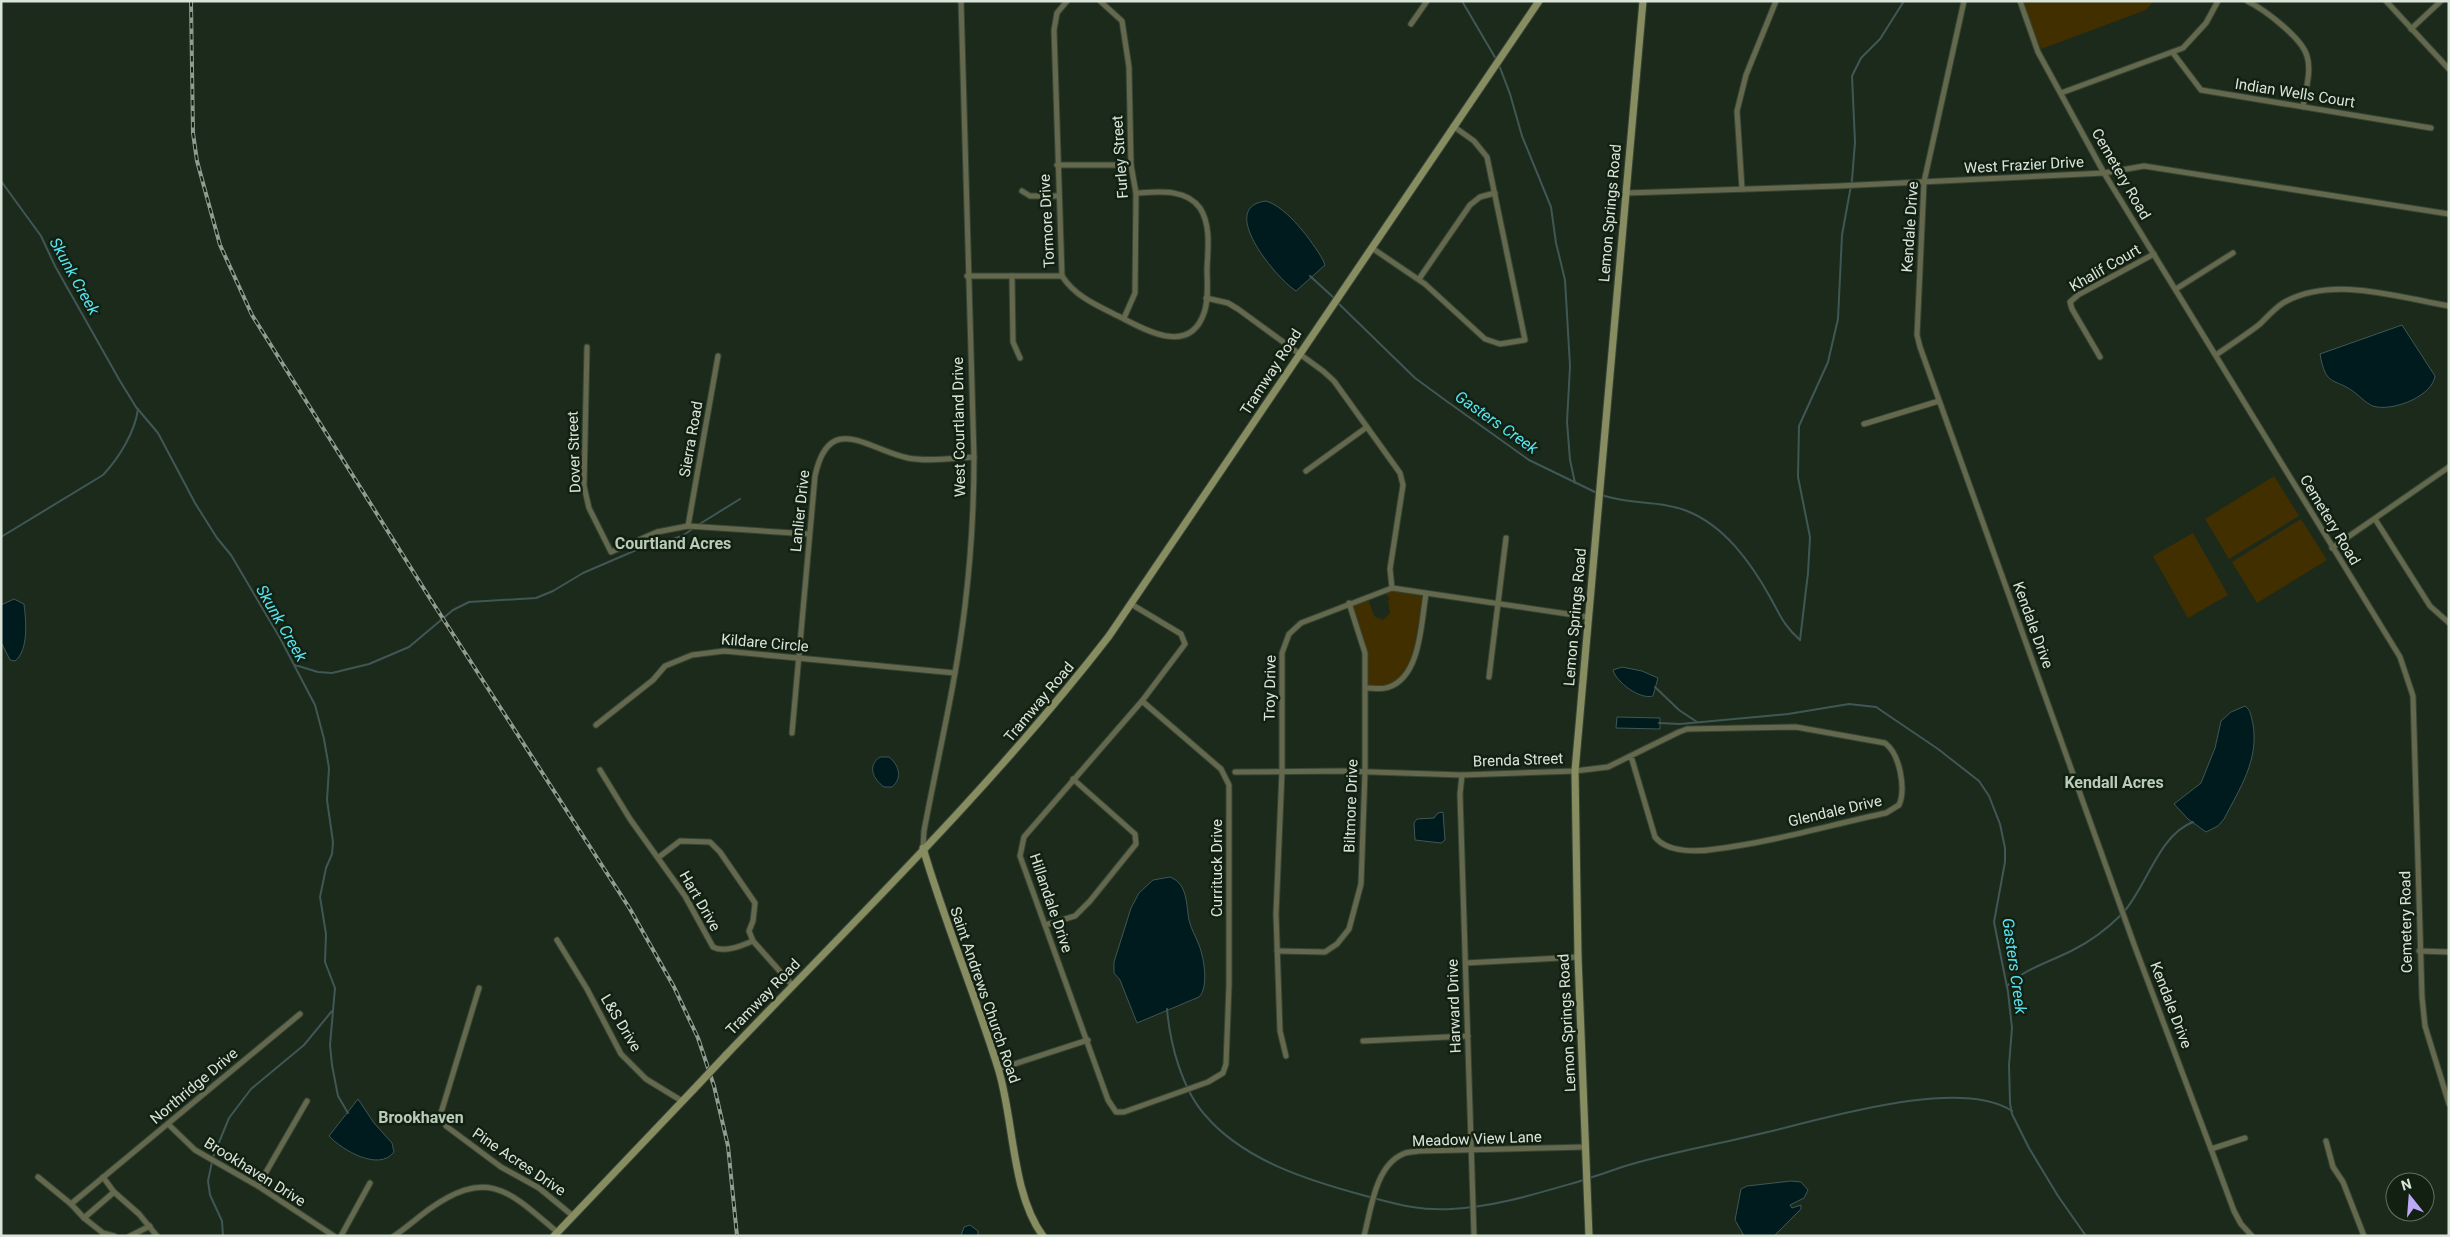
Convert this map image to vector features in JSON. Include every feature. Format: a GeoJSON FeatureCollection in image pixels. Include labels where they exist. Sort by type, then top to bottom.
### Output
{"type":"FeatureCollection","features":[{"type":"Feature","properties":{"kind":"street","name":"West Courtland Drive"},"geometry":{"type":"LineString","coordinates":[[923,848],[924,831],[955,673],[965,607],[971,545],[974,457],[967,276],[961,1]]}},
{"type":"Feature","properties":{"kind":"street","name":"Tormore Drive"},"geometry":{"type":"LineString","coordinates":[[1067,1],[1057,13],[1054,30],[1062,276],[1070,289],[1150,332],[1166,336],[1180,336],[1197,328],[1205,312],[1207,227],[1200,208],[1183,195],[1167,192],[1136,193]]}},
{"type":"Feature","properties":{"kind":"street","name":"Furley Street"},"geometry":{"type":"LineString","coordinates":[[1100,1],[1122,21],[1126,39],[1131,165],[1136,193],[1135,293],[1124,318]]}},
{"type":"Feature","properties":{"kind":"street"},"geometry":{"type":"LineString","coordinates":[[1411,24],[1427,1]]}},
{"type":"Feature","properties":{"kind":"street","name":"Tramway Road"},"geometry":{"type":"LineString","coordinates":[[555,1234],[997,772],[1053,708],[1109,636],[1131,604],[1539,1]]}},
{"type":"Feature","properties":{"kind":"street","name":"Lemon Springs Road"},"geometry":{"type":"LineString","coordinates":[[1588,1236],[1578,957],[1574,770],[1606,402],[1627,193],[1642,1]]}},
{"type":"Feature","properties":{"kind":"street"},"geometry":{"type":"LineString","coordinates":[[1742,189],[1737,111],[1746,75],[1776,1]]}},
{"type":"Feature","properties":{"kind":"street","name":"Kendale Drive"},"geometry":{"type":"LineString","coordinates":[[1964,1],[1924,182],[1917,335],[2135,947],[2234,1211],[2241,1224],[2252,1236]]}},
{"type":"Feature","properties":{"kind":"street","name":"Cemetery Road"},"geometry":{"type":"LineString","coordinates":[[2020,1],[2038,52],[2104,173],[2400,657],[2413,696],[2419,951],[2425,1026],[2449,1104]]}},
{"type":"Feature","properties":{"kind":"street"},"geometry":{"type":"LineString","coordinates":[[2061,93],[2173,53],[2198,34],[2214,11],[2218,1]]}},
{"type":"Feature","properties":{"kind":"street"},"geometry":{"type":"LineString","coordinates":[[2247,1],[2271,15],[2302,47],[2307,56],[2308,66],[2303,107]]}},
{"type":"Feature","properties":{"kind":"street"},"geometry":{"type":"LineString","coordinates":[[2386,1],[2449,68]]}},
{"type":"Feature","properties":{"kind":"street"},"geometry":{"type":"LineString","coordinates":[[2412,29],[2441,1]]}},
{"type":"Feature","properties":{"kind":"street","name":"Indian Wells Court"},"geometry":{"type":"LineString","coordinates":[[2173,53],[2201,90],[2430,128]]}},
{"type":"Feature","properties":{"kind":"street"},"geometry":{"type":"LineString","coordinates":[[1372,248],[1419,279],[1485,339],[1500,344],[1525,340],[1495,193],[1484,151],[1474,140],[1453,126]]}},
{"type":"Feature","properties":{"kind":"street"},"geometry":{"type":"LineString","coordinates":[[1057,165],[1131,165]]}},
{"type":"Feature","properties":{"kind":"street","name":"West Frazier Drive"},"geometry":{"type":"LineString","coordinates":[[1627,193],[2104,173],[2131,167],[2161,168],[2449,214]]}},
{"type":"Feature","properties":{"kind":"street"},"geometry":{"type":"LineString","coordinates":[[1022,191],[1030,196],[1058,196]]}},
{"type":"Feature","properties":{"kind":"street"},"geometry":{"type":"LineString","coordinates":[[1419,279],[1470,205],[1480,198],[1495,193]]}},
{"type":"Feature","properties":{"kind":"street","name":"Khalif Court"},"geometry":{"type":"LineString","coordinates":[[2100,357],[2072,309],[2070,302],[2078,295],[2154,254]]}},
{"type":"Feature","properties":{"kind":"street"},"geometry":{"type":"LineString","coordinates":[[2176,289],[2233,254]]}},
{"type":"Feature","properties":{"kind":"street"},"geometry":{"type":"LineString","coordinates":[[967,276],[1062,276]]}},
{"type":"Feature","properties":{"kind":"street"},"geometry":{"type":"LineString","coordinates":[[1012,276],[1013,342],[1020,358]]}},
{"type":"Feature","properties":{"kind":"street"},"geometry":{"type":"LineString","coordinates":[[2216,355],[2259,324],[2282,304],[2303,293],[2317,290],[2346,289],[2449,306]]}},
{"type":"Feature","properties":{"kind":"street"},"geometry":{"type":"LineString","coordinates":[[1206,298],[1228,303],[1238,309],[1334,381],[1400,474],[1403,485],[1390,569],[1392,588]]}},
{"type":"Feature","properties":{"kind":"street","name":"Dover Street"},"geometry":{"type":"LineString","coordinates":[[586,347],[584,486],[589,508],[611,552],[657,532],[688,526]]}},
{"type":"Feature","properties":{"kind":"street","name":"Sierra Road"},"geometry":{"type":"LineString","coordinates":[[688,526],[718,356]]}},
{"type":"Feature","properties":{"kind":"street"},"geometry":{"type":"LineString","coordinates":[[1864,424],[1939,401]]}},
{"type":"Feature","properties":{"kind":"street"},"geometry":{"type":"LineString","coordinates":[[1306,471],[1367,427]]}},
{"type":"Feature","properties":{"kind":"street","name":"Lanlier Drive"},"geometry":{"type":"LineString","coordinates":[[792,732],[809,534],[818,461],[825,448],[839,439],[853,438],[910,458],[974,457]]}},
{"type":"Feature","properties":{"kind":"street"},"geometry":{"type":"LineString","coordinates":[[2332,548],[2449,468]]}},
{"type":"Feature","properties":{"kind":"street"},"geometry":{"type":"LineString","coordinates":[[2375,519],[2430,606],[2449,623]]}},
{"type":"Feature","properties":{"kind":"street"},"geometry":{"type":"LineString","coordinates":[[688,526],[809,534]]}},
{"type":"Feature","properties":{"kind":"street"},"geometry":{"type":"LineString","coordinates":[[1488,677],[1506,538]]}},
{"type":"Feature","properties":{"kind":"street","name":"Troy Drive"},"geometry":{"type":"LineString","coordinates":[[1286,1056],[1280,1031],[1276,914],[1282,771],[1282,653],[1284,643],[1301,622],[1392,588],[1588,617]]}},
{"type":"Feature","properties":{"kind":"street"},"geometry":{"type":"LineString","coordinates":[[1366,688],[1387,688],[1404,679],[1409,672],[1414,660],[1426,594]]}},
{"type":"Feature","properties":{"kind":"street","name":"Biltmore Drive"},"geometry":{"type":"LineString","coordinates":[[1277,951],[1325,952],[1337,944],[1349,929],[1361,884],[1366,688],[1363,643],[1349,603]]}},
{"type":"Feature","properties":{"kind":"street","name":"Hillandale Drive"},"geometry":{"type":"LineString","coordinates":[[1131,604],[1181,634],[1185,644],[1142,702],[1024,837],[1020,856],[1088,1040],[1108,1100],[1116,1112],[1124,1112],[1208,1082],[1223,1073]]}},
{"type":"Feature","properties":{"kind":"street","name":"Kildare Circle"},"geometry":{"type":"LineString","coordinates":[[596,725],[653,680],[665,666],[678,659],[708,652],[724,651],[955,673]]}},
{"type":"Feature","properties":{"kind":"street","name":"Currituck Drive"},"geometry":{"type":"LineString","coordinates":[[1142,702],[1221,769],[1229,785],[1229,985],[1223,1073]]}},
{"type":"Feature","properties":{"kind":"street","name":"Glendale Drive"},"geometry":{"type":"LineString","coordinates":[[1574,770],[1608,767],[1687,729],[1796,727],[1885,743],[1894,754],[1903,794],[1899,805],[1886,813],[1715,850],[1677,849],[1663,845],[1655,837],[1631,756]]}},
{"type":"Feature","properties":{"kind":"street","name":"Hart Drive"},"geometry":{"type":"LineString","coordinates":[[600,770],[630,819],[659,857],[685,896],[713,947],[718,950],[740,946],[753,941]]}},
{"type":"Feature","properties":{"kind":"street","name":"Brenda Street"},"geometry":{"type":"LineString","coordinates":[[1236,772],[1365,772],[1462,775],[1574,770]]}},
{"type":"Feature","properties":{"kind":"street","name":"Harward Drive"},"geometry":{"type":"LineString","coordinates":[[1462,775],[1460,794],[1474,1236]]}},
{"type":"Feature","properties":{"kind":"street"},"geometry":{"type":"LineString","coordinates":[[1044,925],[1075,916],[1136,844],[1135,834],[1073,779]]}},
{"type":"Feature","properties":{"kind":"street"},"geometry":{"type":"LineString","coordinates":[[659,857],[680,841],[710,842],[720,852],[755,903],[753,921],[749,931],[753,941],[793,986]]}},
{"type":"Feature","properties":{"kind":"street","name":"Saint Andrews Church Road"},"geometry":{"type":"LineString","coordinates":[[923,848],[939,900],[999,1069],[1025,1197],[1030,1212],[1043,1236]]}},
{"type":"Feature","properties":{"kind":"street","name":"L&S Drive"},"geometry":{"type":"LineString","coordinates":[[557,940],[587,989],[621,1054],[646,1078],[682,1101]]}},
{"type":"Feature","properties":{"kind":"street"},"geometry":{"type":"LineString","coordinates":[[2419,951],[2449,952]]}},
{"type":"Feature","properties":{"kind":"street"},"geometry":{"type":"LineString","coordinates":[[1466,963],[1578,957]]}},
{"type":"Feature","properties":{"kind":"street","name":"Pine Acres Drive"},"geometry":{"type":"LineString","coordinates":[[479,988],[441,1113],[446,1126],[501,1167],[539,1188],[573,1216]]}},
{"type":"Feature","properties":{"kind":"street","name":"Northridge Drive"},"geometry":{"type":"LineString","coordinates":[[71,1204],[300,1014]]}},
{"type":"Feature","properties":{"kind":"street"},"geometry":{"type":"LineString","coordinates":[[1363,1041],[1468,1036]]}},
{"type":"Feature","properties":{"kind":"street"},"geometry":{"type":"LineString","coordinates":[[999,1069],[1088,1040]]}},
{"type":"Feature","properties":{"kind":"street"},"geometry":{"type":"LineString","coordinates":[[2441,1080],[2449,1081]]}},
{"type":"Feature","properties":{"kind":"street"},"geometry":{"type":"LineString","coordinates":[[258,1186],[307,1102]]}},
{"type":"Feature","properties":{"kind":"street","name":"Brookhaven Drive"},"geometry":{"type":"LineString","coordinates":[[168,1124],[195,1150],[258,1186],[334,1236]]}},
{"type":"Feature","properties":{"kind":"street"},"geometry":{"type":"LineString","coordinates":[[2211,1149],[2245,1138]]}},
{"type":"Feature","properties":{"kind":"street"},"geometry":{"type":"LineString","coordinates":[[2326,1141],[2333,1167],[2343,1182],[2364,1236]]}},
{"type":"Feature","properties":{"kind":"street","name":"Meadow View Lane"},"geometry":{"type":"LineString","coordinates":[[1364,1236],[1378,1182],[1390,1163],[1403,1154],[1418,1151],[1585,1147]]}},
{"type":"Feature","properties":{"kind":"street"},"geometry":{"type":"LineString","coordinates":[[38,1177],[103,1233],[114,1236]]}},
{"type":"Feature","properties":{"kind":"street"},"geometry":{"type":"LineString","coordinates":[[103,1177],[114,1192],[158,1236]]}},
{"type":"Feature","properties":{"kind":"street"},"geometry":{"type":"LineString","coordinates":[[342,1236],[370,1183]]}},
{"type":"Feature","properties":{"kind":"street"},"geometry":{"type":"LineString","coordinates":[[394,1236],[429,1209],[457,1193],[476,1186],[497,1188],[518,1198],[555,1234]]}},
{"type":"Feature","properties":{"kind":"street"},"geometry":{"type":"LineString","coordinates":[[84,1218],[114,1192]]}},
{"type":"Feature","properties":{"kind":"street"},"geometry":{"type":"LineString","coordinates":[[130,1236],[150,1226]]}},
{"type":"Feature","properties":{"kind":"shaded area"},"geometry":{"type":"Polygon","coordinates":[[[2022,1],[2154,1],[2146,10],[2041,49],[2022,1]]]}},
{"type":"Feature","properties":{"kind":"shaded area"},"geometry":{"type":"Polygon","coordinates":[[[2274,476],[2299,516],[2229,559],[2205,519],[2274,476]]]}},
{"type":"Feature","properties":{"kind":"shaded area"},"geometry":{"type":"Polygon","coordinates":[[[2301,519],[2327,560],[2257,603],[2232,562],[2301,519]]]}},
{"type":"Feature","properties":{"kind":"shaded area"},"geometry":{"type":"Polygon","coordinates":[[[2193,533],[2228,595],[2188,618],[2153,556],[2193,533]]]}},
{"type":"Feature","properties":{"kind":"shaded area"},"geometry":{"type":"Polygon","coordinates":[[[1392,591],[1423,596],[1412,655],[1408,666],[1395,681],[1389,684],[1368,685],[1365,642],[1352,604],[1368,599],[1374,616],[1383,620],[1390,613],[1388,600],[1390,599],[1385,593],[1392,591]]]}},
{"type":"Feature","properties":{"kind":"water"},"geometry":{"type":"Polygon","coordinates":[[[1266,201],[1274,204],[1290,217],[1312,244],[1325,265],[1296,291],[1276,273],[1265,259],[1255,244],[1249,229],[1247,216],[1252,206],[1266,201]]]}},
{"type":"Feature","properties":{"kind":"water"},"geometry":{"type":"Polygon","coordinates":[[[2402,325],[2435,376],[2427,390],[2420,395],[2403,404],[2377,407],[2328,377],[2322,365],[2320,354],[2402,325]]]}},
{"type":"Feature","properties":{"kind":"water"},"geometry":{"type":"Polygon","coordinates":[[[14,599],[24,604],[26,626],[23,650],[15,661],[10,660],[1,642],[1,605],[14,599]]]}},
{"type":"Feature","properties":{"kind":"water"},"geometry":{"type":"Polygon","coordinates":[[[1622,667],[1642,671],[1658,678],[1653,696],[1648,697],[1635,693],[1624,685],[1613,670],[1622,667]]]}},
{"type":"Feature","properties":{"kind":"water"},"geometry":{"type":"Polygon","coordinates":[[[2245,706],[2250,712],[2253,724],[2254,737],[2251,762],[2242,785],[2224,819],[2218,826],[2206,832],[2188,819],[2174,804],[2201,783],[2215,748],[2221,721],[2231,712],[2245,706]]]}},
{"type":"Feature","properties":{"kind":"water"},"geometry":{"type":"Polygon","coordinates":[[[1617,717],[1660,718],[1660,729],[1616,728],[1617,717]]]}},
{"type":"Feature","properties":{"kind":"water"},"geometry":{"type":"Polygon","coordinates":[[[880,757],[889,757],[897,768],[898,780],[892,787],[884,787],[874,776],[874,764],[880,757]]]}},
{"type":"Feature","properties":{"kind":"water"},"geometry":{"type":"Polygon","coordinates":[[[1443,812],[1445,840],[1441,843],[1415,840],[1414,823],[1417,819],[1434,818],[1438,813],[1443,812]]]}},
{"type":"Feature","properties":{"kind":"water"},"geometry":{"type":"Polygon","coordinates":[[[1170,877],[1180,884],[1185,895],[1190,923],[1203,957],[1204,986],[1199,997],[1137,1023],[1120,980],[1114,973],[1114,962],[1131,908],[1139,893],[1153,880],[1170,877]]]}},
{"type":"Feature","properties":{"kind":"water"},"geometry":{"type":"Polygon","coordinates":[[[358,1099],[374,1123],[392,1143],[394,1152],[387,1158],[379,1160],[361,1157],[335,1142],[329,1136],[358,1099]]]}},
{"type":"Feature","properties":{"kind":"water"},"geometry":{"type":"Polygon","coordinates":[[[1791,1181],[1801,1182],[1808,1190],[1804,1198],[1790,1205],[1792,1208],[1801,1205],[1801,1209],[1774,1236],[1744,1236],[1735,1220],[1741,1189],[1747,1186],[1791,1181]]]}},
{"type":"Feature","properties":{"kind":"water"},"geometry":{"type":"Polygon","coordinates":[[[970,1225],[978,1231],[978,1236],[961,1236],[964,1227],[970,1225]]]}},
{"type":"Feature","properties":{"kind":"waterway"},"geometry":{"type":"LineString","coordinates":[[1462,1],[1496,59]]}},
{"type":"Feature","properties":{"kind":"waterway"},"geometry":{"type":"LineString","coordinates":[[1800,640],[1810,537],[1798,477],[1799,426],[1828,362],[1838,319],[1842,235],[1852,180],[1855,142],[1852,76],[1861,58],[1880,39],[1904,1]]}},
{"type":"Feature","properties":{"kind":"waterway"},"geometry":{"type":"LineString","coordinates":[[1499,65],[1510,94],[1522,136],[1551,207],[1556,243],[1565,280],[1570,366],[1567,422],[1570,460],[1575,483]]}},
{"type":"Feature","properties":{"kind":"waterway","name":"Skunk Creek"},"geometry":{"type":"LineString","coordinates":[[1,181],[41,236],[55,266],[120,381],[136,407],[158,433],[195,503],[217,538],[231,555],[280,638],[315,705],[329,768],[327,800],[333,842],[332,854],[326,868],[320,897],[326,934],[325,962],[335,988],[330,1045],[338,1096],[348,1113]]}},
{"type":"Feature","properties":{"kind":"waterway","name":"Gasters Creek"},"geometry":{"type":"LineString","coordinates":[[1310,276],[1334,298]]}},
{"type":"Feature","properties":{"kind":"waterway","name":"Gasters Creek"},"geometry":{"type":"LineString","coordinates":[[1337,302],[1415,378],[1529,460],[1597,493]]}},
{"type":"Feature","properties":{"kind":"waterway"},"geometry":{"type":"LineString","coordinates":[[1,537],[103,475],[115,461],[130,436],[138,409]]}},
{"type":"Feature","properties":{"kind":"waterway","name":"Gasters Creek"},"geometry":{"type":"LineString","coordinates":[[1602,495],[1677,508],[1687,511],[1713,526],[1736,547],[1763,584],[1783,620],[1800,640]]}},
{"type":"Feature","properties":{"kind":"waterway"},"geometry":{"type":"LineString","coordinates":[[698,525],[740,499]]}},
{"type":"Feature","properties":{"kind":"waterway"},"geometry":{"type":"LineString","coordinates":[[295,665],[318,672],[332,673],[369,664],[409,647],[453,610],[469,602],[536,598],[553,591],[583,573],[634,551],[682,536],[694,528]]}},
{"type":"Feature","properties":{"kind":"waterway"},"geometry":{"type":"LineString","coordinates":[[1655,687],[1679,710],[1697,722]]}},
{"type":"Feature","properties":{"kind":"waterway","name":"Gasters Creek"},"geometry":{"type":"LineString","coordinates":[[1659,723],[1680,724],[1788,714],[1849,704],[1876,707],[1938,749],[1979,781],[1989,796],[2000,824],[2005,848],[2005,862],[1994,922],[2008,992],[2012,1028],[2009,1065],[2012,1114],[2029,1148],[2058,1196],[2086,1236]]}},
{"type":"Feature","properties":{"kind":"waterway"},"geometry":{"type":"LineString","coordinates":[[2007,986],[2022,974],[2086,943],[2111,924],[2131,903],[2161,850],[2181,829],[2193,822]]}},
{"type":"Feature","properties":{"kind":"waterway"},"geometry":{"type":"LineString","coordinates":[[1167,1009],[1178,1065],[1197,1104],[1221,1131],[1239,1145],[1279,1167],[1345,1190],[1398,1204],[1428,1209],[1468,1208],[1485,1205],[1519,1198],[1584,1180]]}},
{"type":"Feature","properties":{"kind":"waterway"},"geometry":{"type":"LineString","coordinates":[[223,1236],[222,1221],[210,1195],[208,1181],[213,1157],[229,1118],[251,1089],[304,1045],[332,1011]]}},
{"type":"Feature","properties":{"kind":"waterway"},"geometry":{"type":"LineString","coordinates":[[1589,1178],[1666,1155],[1857,1110],[1892,1104],[1927,1099],[1960,1098],[1989,1102],[2012,1111]]}},
{"type":"Feature","properties":{"kind":"railway"},"geometry":{"type":"LineString","coordinates":[[191,1],[193,133],[197,161],[220,245],[252,315],[431,600],[630,909],[674,987],[698,1038],[714,1086],[728,1146],[737,1236]]}},
{"type":"Feature","properties":{"kind":"district","name":"Courtland Acres"},"geometry":{"type":"Point","coordinates":[673,543]}},
{"type":"Feature","properties":{"kind":"district","name":"Kendall Acres"},"geometry":{"type":"Point","coordinates":[2114,782]}},
{"type":"Feature","properties":{"kind":"district","name":"Brookhaven"},"geometry":{"type":"Point","coordinates":[421,1117]}}]}
